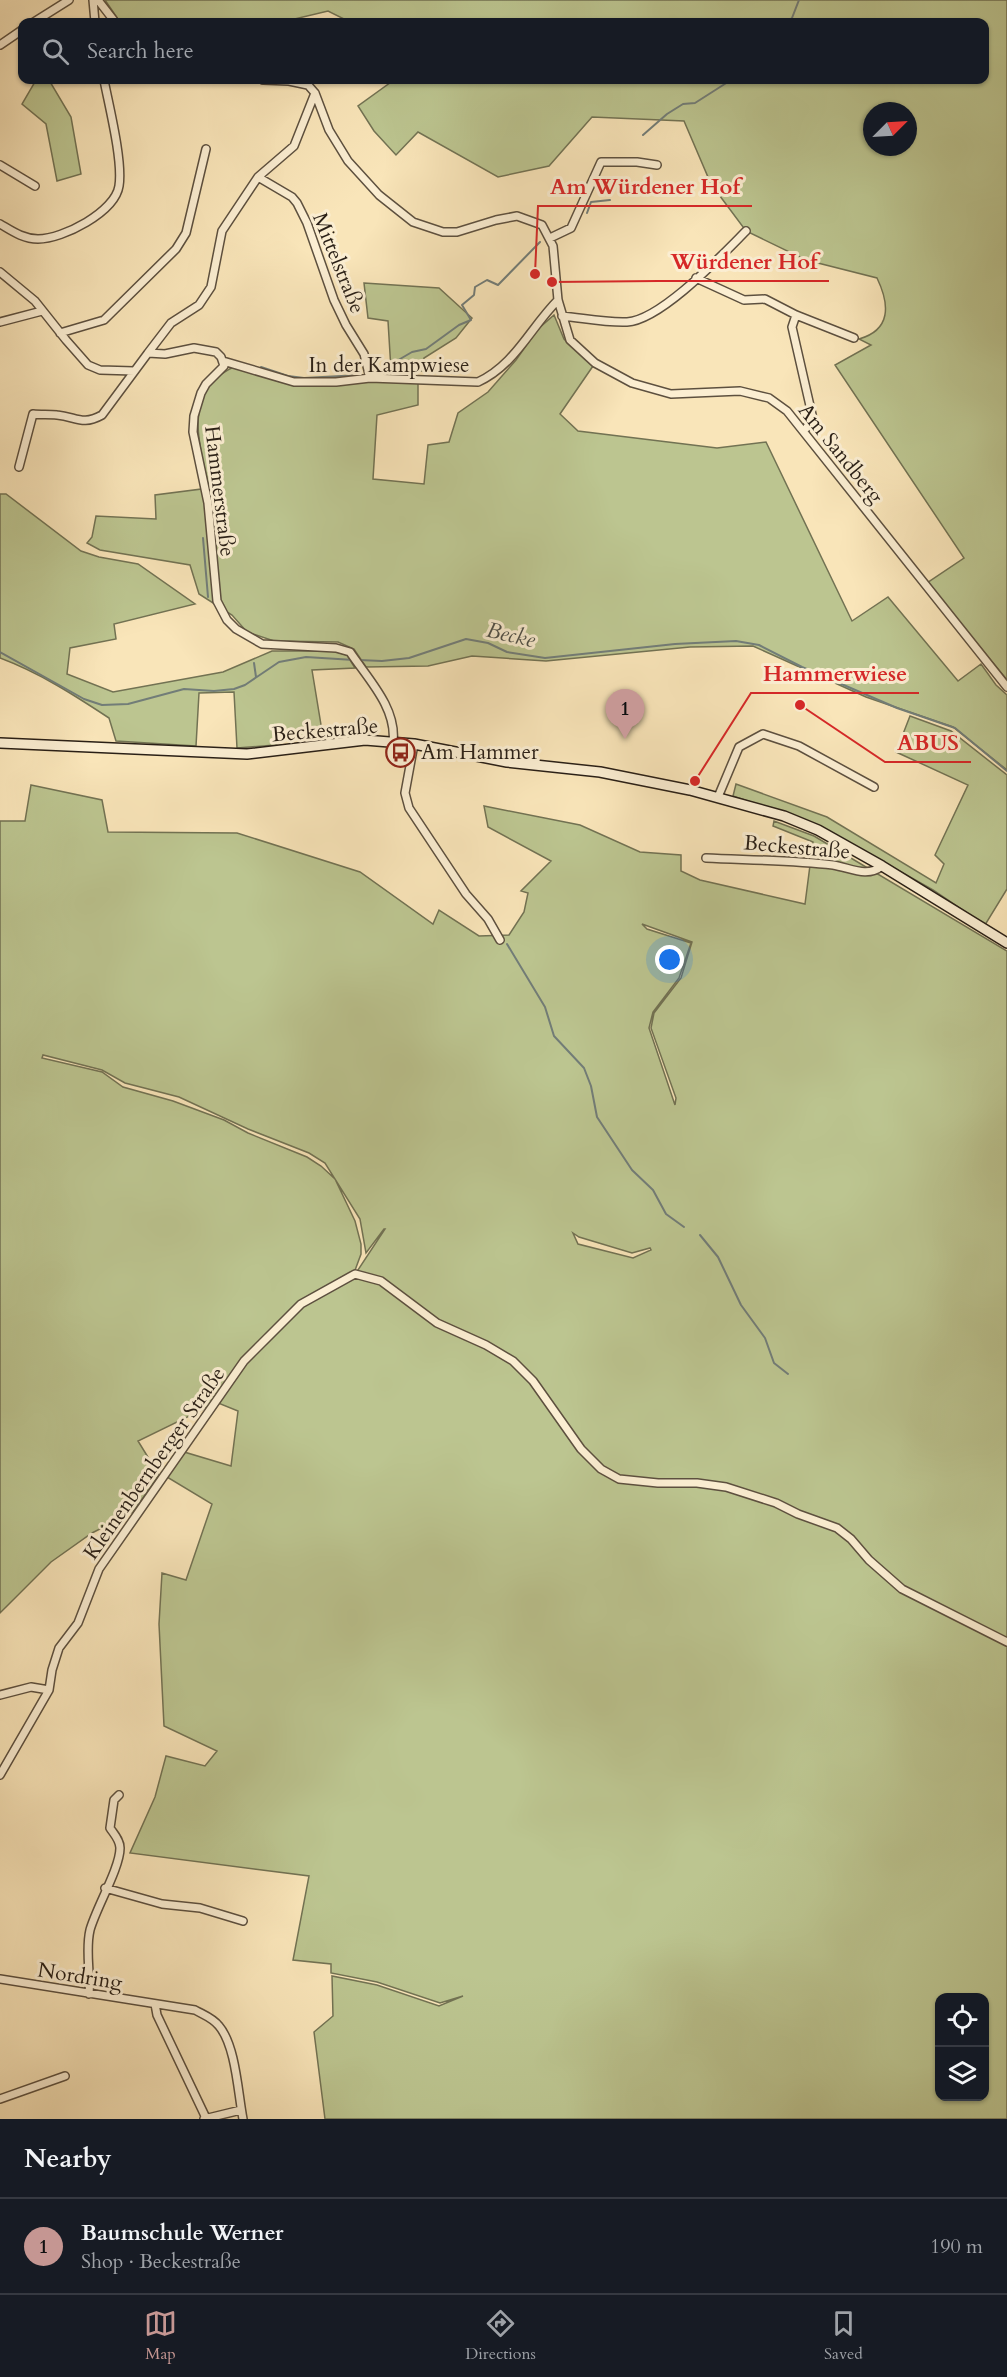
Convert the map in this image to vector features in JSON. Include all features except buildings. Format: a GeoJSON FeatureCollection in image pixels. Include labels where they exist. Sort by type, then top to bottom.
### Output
{"type":"FeatureCollection","features":[{"type":"Feature","properties":{"kind":"main road","name":"Beckestraße"},"geometry":{"type":"LineString","coordinates":[[2,743],[247,754],[365,740],[414,744],[507,762],[600,772],[718,797],[784,816],[818,830],[882,866],[1007,943]]}},
{"type":"Feature","properties":{"kind":"street"},"geometry":{"type":"LineString","coordinates":[[40,18],[69,0]]}},
{"type":"Feature","properties":{"kind":"street"},"geometry":{"type":"LineString","coordinates":[[93,0],[95,18]]}},
{"type":"Feature","properties":{"kind":"street"},"geometry":{"type":"LineString","coordinates":[[98,0],[112,18]]}},
{"type":"Feature","properties":{"kind":"street"},"geometry":{"type":"LineString","coordinates":[[0,45],[18,33]]}},
{"type":"Feature","properties":{"kind":"street"},"geometry":{"type":"LineString","coordinates":[[0,224],[21,237],[48,238],[69,233],[108,206],[119,187],[120,171],[105,84]]}},
{"type":"Feature","properties":{"kind":"street"},"geometry":{"type":"LineString","coordinates":[[305,84],[315,93],[329,130],[348,161],[380,195],[413,222],[443,232],[457,232],[517,216],[542,225],[550,238],[571,228],[601,162],[637,162],[657,165]]}},
{"type":"Feature","properties":{"kind":"street"},"geometry":{"type":"LineString","coordinates":[[19,467],[33,414],[59,415],[80,422],[92,421],[102,415],[171,323],[199,304],[211,287],[222,231],[258,177],[294,146],[315,93]]}},
{"type":"Feature","properties":{"kind":"street"},"geometry":{"type":"LineString","coordinates":[[60,333],[104,320],[176,249],[186,233],[206,149]]}},
{"type":"Feature","properties":{"kind":"street"},"geometry":{"type":"LineString","coordinates":[[0,165],[35,186]]}},
{"type":"Feature","properties":{"kind":"street","name":"Mittelstraße"},"geometry":{"type":"LineString","coordinates":[[258,177],[292,197],[297,203],[307,223],[345,325],[364,354],[370,378]]}},
{"type":"Feature","properties":{"kind":"street"},"geometry":{"type":"LineString","coordinates":[[562,316],[628,322],[646,317],[696,278],[746,231]]}},
{"type":"Feature","properties":{"kind":"street","name":"Am Sandberg"},"geometry":{"type":"LineString","coordinates":[[550,238],[556,259],[558,300],[570,340],[595,363],[632,383],[671,394],[740,391],[769,398],[787,411],[1004,684]]}},
{"type":"Feature","properties":{"kind":"street"},"geometry":{"type":"LineString","coordinates":[[0,272],[35,301],[88,365],[111,372],[134,371]]}},
{"type":"Feature","properties":{"kind":"street"},"geometry":{"type":"LineString","coordinates":[[696,278],[744,300],[765,299],[796,315],[854,338]]}},
{"type":"Feature","properties":{"kind":"street","name":"In der Kampwiese"},"geometry":{"type":"LineString","coordinates":[[223,361],[294,382],[336,382],[370,378],[478,382],[489,377],[515,356],[545,313],[558,300]]}},
{"type":"Feature","properties":{"kind":"street"},"geometry":{"type":"LineString","coordinates":[[0,321],[42,311]]}},
{"type":"Feature","properties":{"kind":"street"},"geometry":{"type":"LineString","coordinates":[[796,315],[792,327],[813,419],[804,431]]}},
{"type":"Feature","properties":{"kind":"street"},"geometry":{"type":"LineString","coordinates":[[148,353],[165,354],[194,348],[216,352],[223,361]]}},
{"type":"Feature","properties":{"kind":"street","name":"Hammerstraße"},"geometry":{"type":"LineString","coordinates":[[223,361],[224,366],[206,384],[201,393],[194,416],[193,432],[208,503],[215,593],[218,604],[227,620],[236,629],[262,644],[336,648],[352,654],[388,710],[394,730],[393,742]]}},
{"type":"Feature","properties":{"kind":"street"},"geometry":{"type":"LineString","coordinates":[[718,797],[739,747],[763,734],[799,746],[874,787]]}},
{"type":"Feature","properties":{"kind":"street"},"geometry":{"type":"LineString","coordinates":[[414,744],[405,793],[409,808],[466,894],[488,919],[500,940]]}},
{"type":"Feature","properties":{"kind":"street","name":"Beckestraße"},"geometry":{"type":"LineString","coordinates":[[706,858],[802,862],[867,872],[875,872],[882,866]]}},
{"type":"Feature","properties":{"kind":"street","name":"Kleinenbernberger Straße"},"geometry":{"type":"LineString","coordinates":[[0,1774],[49,1690],[59,1648],[78,1623],[99,1569],[244,1361],[301,1304],[355,1274],[381,1281],[437,1323],[486,1345],[513,1361],[533,1381],[581,1449],[601,1469],[620,1479],[658,1483],[697,1483],[726,1487],[776,1503],[837,1528],[902,1589],[1007,1642]]}},
{"type":"Feature","properties":{"kind":"street"},"geometry":{"type":"LineString","coordinates":[[0,1695],[31,1687],[49,1690]]}},
{"type":"Feature","properties":{"kind":"street"},"geometry":{"type":"LineString","coordinates":[[89,1995],[87,1951],[90,1930],[117,1863],[120,1849],[119,1841],[110,1828],[114,1800],[119,1795]]}},
{"type":"Feature","properties":{"kind":"street"},"geometry":{"type":"LineString","coordinates":[[105,1888],[162,1904],[200,1908],[243,1921]]}},
{"type":"Feature","properties":{"kind":"street","name":"Nordring"},"geometry":{"type":"LineString","coordinates":[[0,1979],[89,1995],[195,2010],[209,2017],[220,2027],[228,2042],[243,2119]]}},
{"type":"Feature","properties":{"kind":"street"},"geometry":{"type":"LineString","coordinates":[[155,2004],[157,2015],[205,2119],[241,2110]]}},
{"type":"Feature","properties":{"kind":"street"},"geometry":{"type":"LineString","coordinates":[[0,2099],[65,2076]]}},
{"type":"Feature","properties":{"kind":"green space"},"geometry":{"type":"Polygon","coordinates":[[[105,0],[1007,0],[1007,680],[927,583],[964,558],[835,365],[871,345],[859,339],[869,335],[882,323],[885,315],[884,298],[877,278],[806,260],[746,231],[711,184],[684,121],[592,117],[549,166],[498,177],[418,132],[396,155],[374,131],[358,106],[388,84],[989,84],[989,18],[342,18],[328,11],[299,18],[117,18],[105,0]]]}},
{"type":"Feature","properties":{"kind":"green space"},"geometry":{"type":"Polygon","coordinates":[[[34,84],[51,84],[71,117],[81,174],[57,181],[46,124],[22,104],[34,84]]]}},
{"type":"Feature","properties":{"kind":"green space"},"geometry":{"type":"Polygon","coordinates":[[[364,283],[439,288],[472,318],[456,338],[424,358],[422,371],[391,370],[388,321],[368,318],[364,283]]]}},
{"type":"Feature","properties":{"kind":"green space"},"geometry":{"type":"Polygon","coordinates":[[[554,315],[564,339],[593,366],[560,414],[578,431],[717,448],[766,442],[852,621],[888,597],[958,681],[981,664],[996,685],[1007,695],[1007,770],[953,727],[866,697],[753,646],[690,647],[546,661],[472,656],[428,666],[366,667],[354,649],[338,642],[274,641],[247,632],[232,615],[199,594],[190,565],[100,550],[87,543],[92,537],[96,516],[156,519],[155,495],[209,488],[200,449],[198,421],[200,408],[203,396],[210,384],[233,367],[294,382],[418,378],[418,405],[377,415],[373,479],[424,484],[428,445],[449,442],[458,413],[488,392],[516,360],[538,329],[554,315]]]}},
{"type":"Feature","properties":{"kind":"green space"},"geometry":{"type":"Polygon","coordinates":[[[0,494],[6,494],[81,551],[99,557],[138,564],[195,604],[114,624],[116,639],[70,648],[67,674],[113,692],[223,672],[272,651],[333,651],[347,655],[355,668],[312,670],[323,737],[288,737],[275,745],[237,748],[234,692],[199,693],[196,746],[116,741],[109,718],[43,678],[0,658],[0,494]]]}},
{"type":"Feature","properties":{"kind":"green space"},"geometry":{"type":"Polygon","coordinates":[[[910,716],[951,731],[1007,775],[1007,889],[985,925],[933,890],[818,825],[733,796],[736,784],[827,817],[936,883],[944,864],[935,855],[968,785],[896,752],[910,716]]]}},
{"type":"Feature","properties":{"kind":"green space"},"geometry":{"type":"Polygon","coordinates":[[[31,785],[102,800],[108,832],[237,833],[360,872],[433,924],[439,910],[479,936],[509,935],[524,912],[528,893],[521,891],[551,861],[488,827],[484,806],[580,825],[640,852],[681,855],[681,871],[700,880],[805,904],[813,842],[773,826],[774,821],[814,836],[1007,951],[1007,2119],[325,2119],[314,2032],[333,2016],[332,1976],[377,1985],[439,2006],[463,1996],[440,2003],[377,1982],[331,1973],[331,1964],[293,1960],[309,1876],[130,1853],[155,1797],[166,1756],[205,1766],[217,1751],[164,1726],[159,1624],[162,1573],[186,1580],[212,1504],[167,1477],[184,1452],[231,1466],[238,1411],[218,1403],[246,1363],[302,1307],[356,1277],[380,1283],[435,1324],[442,1326],[382,1279],[356,1273],[385,1229],[366,1253],[360,1219],[335,1179],[355,1221],[361,1244],[361,1254],[354,1273],[299,1302],[243,1360],[212,1405],[138,1441],[159,1475],[133,1512],[92,1533],[51,1562],[0,1613],[0,821],[25,821],[31,785]],[[642,924],[647,929],[691,943],[679,978],[653,1012],[649,1028],[675,1105],[676,1098],[651,1028],[654,1013],[681,978],[692,942],[642,924]],[[43,1055],[42,1058],[102,1072],[123,1087],[173,1101],[224,1120],[248,1133],[307,1157],[335,1179],[325,1163],[309,1153],[248,1129],[179,1097],[125,1083],[102,1070],[43,1055]],[[573,1233],[578,1244],[633,1258],[651,1250],[650,1248],[632,1253],[579,1237],[573,1233]]]}},
{"type":"Feature","properties":{"kind":"waterway"},"geometry":{"type":"LineString","coordinates":[[792,18],[799,0]]}},
{"type":"Feature","properties":{"kind":"waterway"},"geometry":{"type":"LineString","coordinates":[[643,135],[667,114],[683,104],[695,103],[725,84]]}},
{"type":"Feature","properties":{"kind":"waterway"},"geometry":{"type":"LineString","coordinates":[[587,213],[591,202],[610,200]]}},
{"type":"Feature","properties":{"kind":"waterway"},"geometry":{"type":"LineString","coordinates":[[383,369],[412,352],[426,349],[459,325],[471,320],[462,305],[474,295],[475,287],[487,280],[498,285],[540,242]]}},
{"type":"Feature","properties":{"kind":"waterway"},"geometry":{"type":"LineString","coordinates":[[261,367],[288,376],[304,378],[360,375]]}},
{"type":"Feature","properties":{"kind":"waterway"},"geometry":{"type":"LineString","coordinates":[[203,538],[208,597]]}},
{"type":"Feature","properties":{"kind":"waterway","name":"Becke"},"geometry":{"type":"LineString","coordinates":[[359,660],[382,661],[409,658],[466,639],[488,643],[507,652],[545,658],[675,644],[736,641],[759,645],[802,667],[897,708],[955,728],[1007,771]]}},
{"type":"Feature","properties":{"kind":"waterway","name":"Becke"},"geometry":{"type":"LineString","coordinates":[[0,652],[84,699],[102,705],[128,704],[184,689],[214,691],[234,689],[245,685],[279,662],[306,657],[354,660]]}},
{"type":"Feature","properties":{"kind":"waterway"},"geometry":{"type":"LineString","coordinates":[[254,663],[256,677]]}},
{"type":"Feature","properties":{"kind":"waterway"},"geometry":{"type":"LineString","coordinates":[[507,944],[545,1007],[554,1036],[584,1068],[591,1086],[597,1117],[632,1170],[653,1190],[666,1214],[684,1227]]}},
{"type":"Feature","properties":{"kind":"waterway"},"geometry":{"type":"LineString","coordinates":[[700,1235],[718,1257],[741,1305],[765,1338],[774,1363],[788,1374]]}},
{"type":"Feature","properties":{"kind":"place","name":"Am Würdener Hof"},"geometry":{"type":"Point","coordinates":[535,274]}},
{"type":"Feature","properties":{"kind":"place","name":"Würdener Hof"},"geometry":{"type":"Point","coordinates":[552,282]}},
{"type":"Feature","properties":{"kind":"place","name":"ABUS"},"geometry":{"type":"Point","coordinates":[800,705]}},
{"type":"Feature","properties":{"kind":"place","name":"Baumschule Werner"},"geometry":{"type":"Point","coordinates":[625,739]}},
{"type":"Feature","properties":{"kind":"place","name":"Am Hammer"},"geometry":{"type":"Point","coordinates":[400,752]}},
{"type":"Feature","properties":{"kind":"place","name":"Hammerwiese"},"geometry":{"type":"Point","coordinates":[695,781]}}]}
